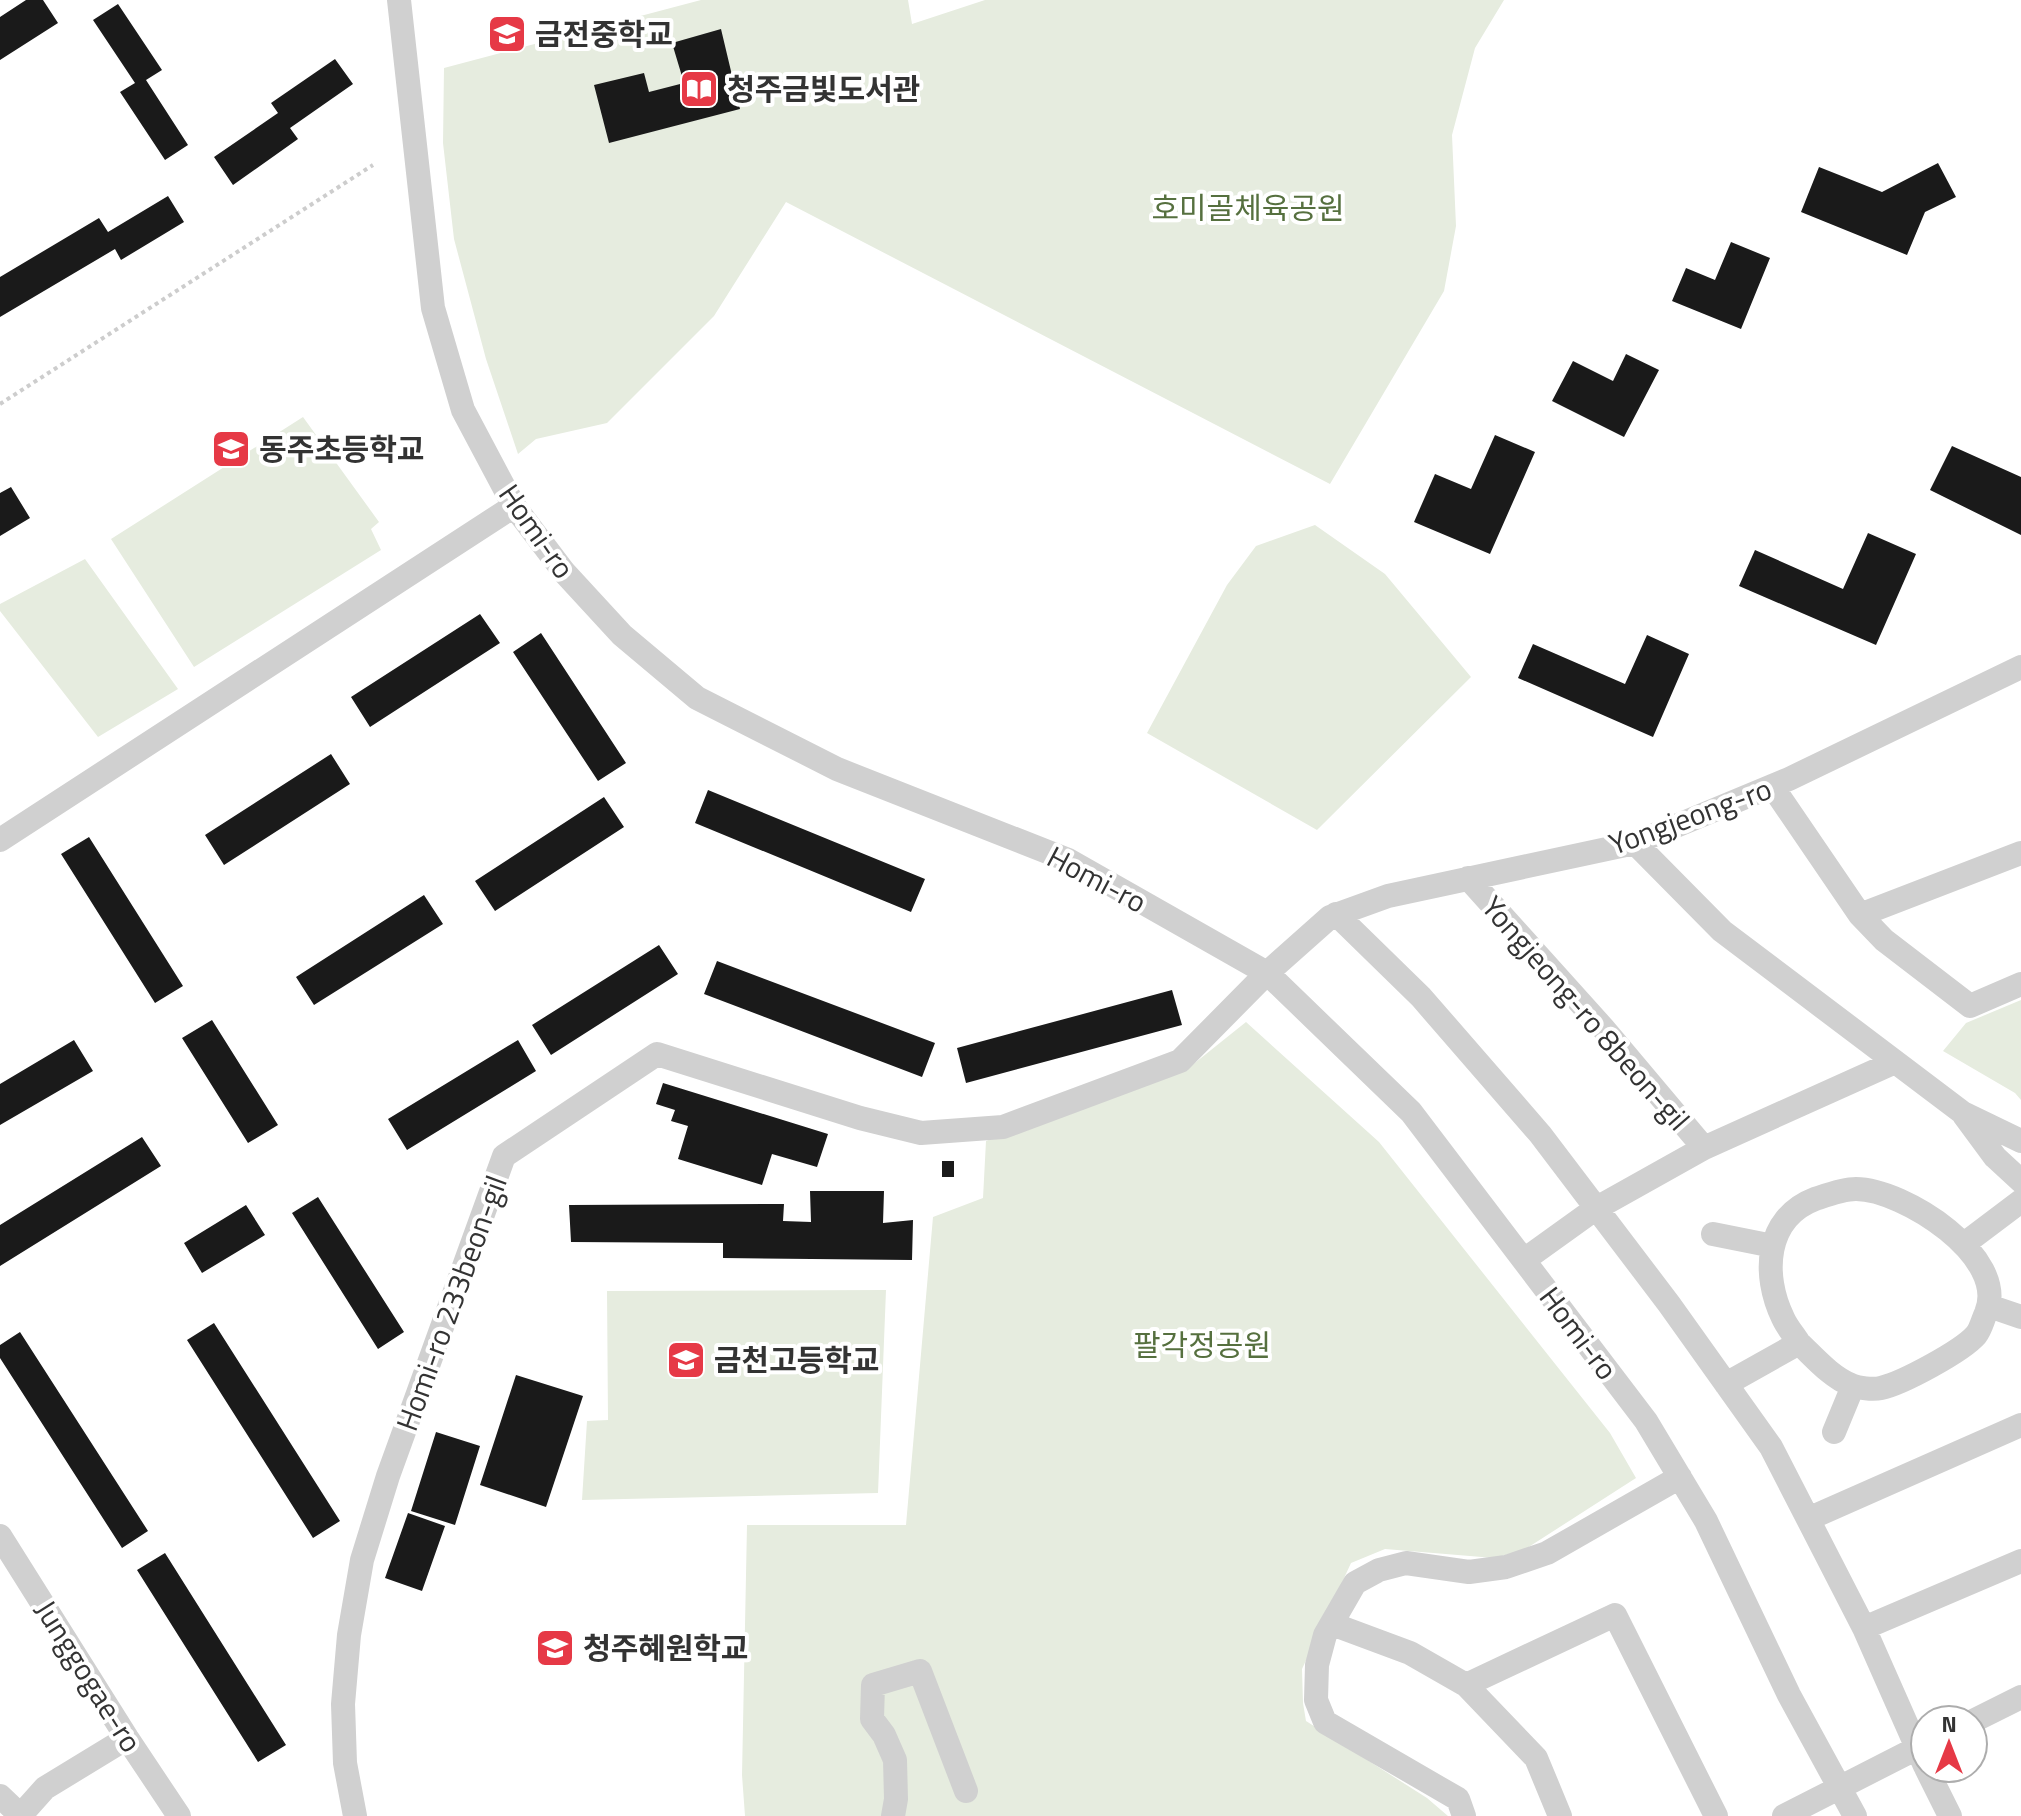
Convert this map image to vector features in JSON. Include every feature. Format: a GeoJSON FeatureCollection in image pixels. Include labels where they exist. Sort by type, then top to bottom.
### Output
{"type":"FeatureCollection","features":[{"type":"Feature","properties":{"kind":"street","name":"Homi-ro"},"geometry":{"type":"LineString","coordinates":[[399,0],[433,308],[463,410],[514,506],[564,572],[622,635],[697,698],[837,769],[1068,860],[1267,973],[1411,1112],[1646,1421],[1706,1521],[1789,1695],[1855,1816]]}},
{"type":"Feature","properties":{"kind":"street"},"geometry":{"type":"LineString","coordinates":[[0,840],[514,506]]}},
{"type":"Feature","properties":{"kind":"street","name":"Yongjeong-ro"},"geometry":{"type":"LineString","coordinates":[[1267,973],[1336,914],[1388,896],[1635,843],[1772,786],[2021,667]]}},
{"type":"Feature","properties":{"kind":"street"},"geometry":{"type":"LineString","coordinates":[[1772,786],[1860,915],[1884,940],[1970,1006],[2021,984]]}},
{"type":"Feature","properties":{"kind":"street"},"geometry":{"type":"LineString","coordinates":[[1635,843],[1722,931],[1963,1113],[2021,1141]]}},
{"type":"Feature","properties":{"kind":"street"},"geometry":{"type":"LineString","coordinates":[[1860,915],[2021,853]]}},
{"type":"Feature","properties":{"kind":"street","name":"Yongjeong-ro 8beon-gil"},"geometry":{"type":"LineString","coordinates":[[1468,878],[1603,1028],[1704,1148]]}},
{"type":"Feature","properties":{"kind":"street"},"geometry":{"type":"LineString","coordinates":[[1336,914],[1421,997],[1540,1134],[1669,1304],[1771,1447],[1864,1628],[1909,1726]]}},
{"type":"Feature","properties":{"kind":"street","name":"Homi-ro 233beon-gil"},"geometry":{"type":"LineString","coordinates":[[355,1816],[345,1763],[343,1704],[349,1635],[362,1560],[388,1476],[504,1156],[657,1054],[860,1118],[921,1133],[1003,1127],[1180,1061],[1267,973]]}},
{"type":"Feature","properties":{"kind":"street"},"geometry":{"type":"LineString","coordinates":[[1524,1260],[1595,1209],[1704,1148],[1895,1062]]}},
{"type":"Feature","properties":{"kind":"street"},"geometry":{"type":"LineString","coordinates":[[1963,1113],[1995,1157],[2021,1181]]}},
{"type":"Feature","properties":{"kind":"street"},"geometry":{"type":"LineString","coordinates":[[1855,1188],[1886,1194],[1915,1207],[1973,1252],[1988,1279],[1989,1306],[1977,1334],[1954,1352],[1879,1389],[1853,1386],[1833,1375],[1799,1343],[1783,1318],[1771,1280],[1773,1246],[1778,1228],[1802,1204],[1855,1188]]}},
{"type":"Feature","properties":{"kind":"street"},"geometry":{"type":"LineString","coordinates":[[1964,1244],[2021,1201]]}},
{"type":"Feature","properties":{"kind":"street"},"geometry":{"type":"LineString","coordinates":[[1713,1234],[1773,1246]]}},
{"type":"Feature","properties":{"kind":"street"},"geometry":{"type":"LineString","coordinates":[[1989,1306],[2021,1317]]}},
{"type":"Feature","properties":{"kind":"street"},"geometry":{"type":"LineString","coordinates":[[1726,1384],[1799,1343]]}},
{"type":"Feature","properties":{"kind":"street"},"geometry":{"type":"LineString","coordinates":[[1834,1432],[1853,1386]]}},
{"type":"Feature","properties":{"kind":"street"},"geometry":{"type":"LineString","coordinates":[[1808,1519],[2021,1425]]}},
{"type":"Feature","properties":{"kind":"street"},"geometry":{"type":"LineString","coordinates":[[1464,1816],[1458,1799],[1325,1722],[1316,1700],[1317,1665],[1325,1635],[1355,1583],[1379,1570],[1406,1563],[1469,1572],[1506,1567],[1547,1553],[1680,1477]]}},
{"type":"Feature","properties":{"kind":"street","name":"Junggogae-ro"},"geometry":{"type":"LineString","coordinates":[[0,1536],[179,1816]]}},
{"type":"Feature","properties":{"kind":"street"},"geometry":{"type":"LineString","coordinates":[[1864,1628],[2021,1561]]}},
{"type":"Feature","properties":{"kind":"street"},"geometry":{"type":"LineString","coordinates":[[1466,1685],[1615,1615],[1716,1816]]}},
{"type":"Feature","properties":{"kind":"street"},"geometry":{"type":"LineString","coordinates":[[1332,1624],[1410,1653],[1466,1685],[1536,1758],[1560,1816]]}},
{"type":"Feature","properties":{"kind":"street"},"geometry":{"type":"LineString","coordinates":[[893,1816],[895,1760],[884,1735],[872,1719],[873,1685],[920,1671],[966,1791]]}},
{"type":"Feature","properties":{"kind":"street"},"geometry":{"type":"LineString","coordinates":[[1989,1713],[2021,1697]]}},
{"type":"Feature","properties":{"kind":"street"},"geometry":{"type":"LineString","coordinates":[[0,1796],[20,1815],[45,1788],[127,1738]]}},
{"type":"Feature","properties":{"kind":"street"},"geometry":{"type":"LineString","coordinates":[[1784,1816],[1839,1787],[1909,1762]]}},
{"type":"Feature","properties":{"kind":"street"},"geometry":{"type":"LineString","coordinates":[[1935,1784],[1950,1816]]}},
{"type":"Feature","properties":{"kind":"path"},"geometry":{"type":"LineString","coordinates":[[0,404],[373,165]]}},
{"type":"Feature","properties":{"kind":"green space","name":"호미골체육공원"},"geometry":{"type":"Polygon","coordinates":[[[701,0],[908,0],[912,24],[985,0],[1504,0],[1475,48],[1452,135],[1456,226],[1444,291],[1330,484],[786,202],[714,316],[607,423],[536,439],[518,454],[486,359],[454,239],[443,143],[444,68],[701,0]]]}},
{"type":"Feature","properties":{"kind":"green space"},"geometry":{"type":"Polygon","coordinates":[[[303,417],[379,522],[371,529],[381,550],[194,667],[111,539],[303,417]]]}},
{"type":"Feature","properties":{"kind":"green space"},"geometry":{"type":"Polygon","coordinates":[[[1315,525],[1385,574],[1471,677],[1317,830],[1147,733],[1227,585],[1256,546],[1315,525]]]}},
{"type":"Feature","properties":{"kind":"green space"},"geometry":{"type":"Polygon","coordinates":[[[85,559],[178,689],[98,737],[0,611],[0,604],[85,559]]]}},
{"type":"Feature","properties":{"kind":"green space"},"geometry":{"type":"Polygon","coordinates":[[[2021,1000],[2021,1100],[2015,1093],[1943,1051],[1966,1023],[2021,1000]]]}},
{"type":"Feature","properties":{"kind":"green space","name":"팔각정공원"},"geometry":{"type":"Polygon","coordinates":[[[1246,1022],[1379,1142],[1610,1433],[1636,1478],[1524,1550],[1494,1558],[1385,1549],[1351,1563],[1302,1669],[1306,1721],[1427,1798],[1448,1816],[745,1816],[742,1775],[747,1525],[906,1525],[933,1217],[983,1198],[986,1141],[1191,1066],[1246,1022]]]}},
{"type":"Feature","properties":{"kind":"green space"},"geometry":{"type":"Polygon","coordinates":[[[886,1290],[878,1493],[582,1500],[587,1421],[608,1420],[607,1291],[886,1290]]]}},
{"type":"Feature","properties":{"kind":"building"},"geometry":{"type":"Polygon","coordinates":[[[26,0],[43,0],[58,23],[0,60],[0,17],[26,0]]]}},
{"type":"Feature","properties":{"kind":"building"},"geometry":{"type":"Polygon","coordinates":[[[118,4],[162,70],[146,80],[188,145],[165,160],[120,92],[135,83],[93,20],[118,4]]]}},
{"type":"Feature","properties":{"kind":"building","name":"청주금빛도서관"},"geometry":{"type":"Polygon","coordinates":[[[721,29],[740,109],[609,143],[594,85],[644,73],[649,92],[684,83],[672,43],[721,29]]]}},
{"type":"Feature","properties":{"kind":"building"},"geometry":{"type":"Polygon","coordinates":[[[335,59],[353,84],[290,128],[298,139],[233,185],[214,157],[278,113],[271,103],[335,59]]]}},
{"type":"Feature","properties":{"kind":"building"},"geometry":{"type":"Polygon","coordinates":[[[1938,163],[1956,197],[1925,212],[1907,255],[1801,212],[1819,167],[1882,192],[1938,163]]]}},
{"type":"Feature","properties":{"kind":"building"},"geometry":{"type":"Polygon","coordinates":[[[168,196],[184,222],[121,260],[115,249],[0,317],[0,277],[99,218],[108,232],[168,196]]]}},
{"type":"Feature","properties":{"kind":"building"},"geometry":{"type":"Polygon","coordinates":[[[1731,242],[1770,258],[1741,329],[1672,301],[1686,268],[1715,280],[1731,242]]]}},
{"type":"Feature","properties":{"kind":"building"},"geometry":{"type":"Polygon","coordinates":[[[1626,354],[1659,370],[1624,437],[1552,401],[1573,361],[1613,381],[1626,354]]]}},
{"type":"Feature","properties":{"kind":"building"},"geometry":{"type":"Polygon","coordinates":[[[1495,435],[1535,452],[1490,554],[1414,522],[1435,474],[1471,489],[1495,435]]]}},
{"type":"Feature","properties":{"kind":"building"},"geometry":{"type":"Polygon","coordinates":[[[1952,446],[2021,477],[2021,535],[1930,490],[1952,446]]]}},
{"type":"Feature","properties":{"kind":"building"},"geometry":{"type":"Polygon","coordinates":[[[11,487],[30,518],[0,536],[0,493],[11,487]]]}},
{"type":"Feature","properties":{"kind":"building"},"geometry":{"type":"Polygon","coordinates":[[[1868,533],[1916,554],[1876,645],[1739,586],[1755,550],[1843,589],[1868,533]]]}},
{"type":"Feature","properties":{"kind":"building"},"geometry":{"type":"Polygon","coordinates":[[[480,614],[500,643],[370,727],[351,697],[480,614]]]}},
{"type":"Feature","properties":{"kind":"building"},"geometry":{"type":"Polygon","coordinates":[[[541,633],[626,763],[598,781],[513,652],[541,633]]]}},
{"type":"Feature","properties":{"kind":"building"},"geometry":{"type":"Polygon","coordinates":[[[1647,635],[1689,654],[1653,737],[1518,678],[1533,644],[1625,684],[1647,635]]]}},
{"type":"Feature","properties":{"kind":"building"},"geometry":{"type":"Polygon","coordinates":[[[331,754],[350,784],[224,865],[205,835],[331,754]]]}},
{"type":"Feature","properties":{"kind":"building"},"geometry":{"type":"Polygon","coordinates":[[[708,790],[925,879],[911,912],[695,823],[708,790]]]}},
{"type":"Feature","properties":{"kind":"building"},"geometry":{"type":"Polygon","coordinates":[[[604,797],[624,827],[495,911],[475,881],[604,797]]]}},
{"type":"Feature","properties":{"kind":"building"},"geometry":{"type":"Polygon","coordinates":[[[89,837],[183,986],[155,1003],[61,854],[89,837]]]}},
{"type":"Feature","properties":{"kind":"building"},"geometry":{"type":"Polygon","coordinates":[[[424,895],[443,924],[314,1005],[296,977],[424,895]]]}},
{"type":"Feature","properties":{"kind":"building"},"geometry":{"type":"Polygon","coordinates":[[[659,945],[678,974],[551,1055],[532,1025],[659,945]]]}},
{"type":"Feature","properties":{"kind":"building"},"geometry":{"type":"Polygon","coordinates":[[[717,961],[935,1043],[922,1077],[704,994],[717,961]]]}},
{"type":"Feature","properties":{"kind":"building"},"geometry":{"type":"Polygon","coordinates":[[[1172,990],[1182,1025],[966,1083],[957,1048],[1172,990]]]}},
{"type":"Feature","properties":{"kind":"building"},"geometry":{"type":"Polygon","coordinates":[[[212,1020],[278,1125],[248,1143],[182,1038],[212,1020]]]}},
{"type":"Feature","properties":{"kind":"building"},"geometry":{"type":"Polygon","coordinates":[[[74,1040],[93,1071],[0,1125],[0,1084],[74,1040]]]}},
{"type":"Feature","properties":{"kind":"building"},"geometry":{"type":"Polygon","coordinates":[[[518,1040],[536,1071],[407,1150],[388,1119],[518,1040]]]}},
{"type":"Feature","properties":{"kind":"building"},"geometry":{"type":"Polygon","coordinates":[[[663,1083],[828,1134],[817,1167],[772,1154],[762,1185],[678,1159],[688,1126],[671,1121],[675,1110],[656,1104],[663,1083]]]}},
{"type":"Feature","properties":{"kind":"building"},"geometry":{"type":"Polygon","coordinates":[[[142,1137],[161,1166],[0,1266],[0,1225],[142,1137]]]}},
{"type":"Feature","properties":{"kind":"building"},"geometry":{"type":"Polygon","coordinates":[[[942,1161],[954,1161],[954,1177],[942,1177],[942,1161]]]}},
{"type":"Feature","properties":{"kind":"building"},"geometry":{"type":"Polygon","coordinates":[[[810,1191],[884,1191],[883,1223],[913,1220],[912,1260],[723,1258],[723,1243],[571,1242],[569,1205],[784,1204],[783,1221],[811,1222],[810,1191]]]}},
{"type":"Feature","properties":{"kind":"building"},"geometry":{"type":"Polygon","coordinates":[[[318,1197],[404,1332],[378,1349],[292,1213],[318,1197]]]}},
{"type":"Feature","properties":{"kind":"building"},"geometry":{"type":"Polygon","coordinates":[[[246,1205],[265,1235],[202,1273],[184,1243],[246,1205]]]}},
{"type":"Feature","properties":{"kind":"building"},"geometry":{"type":"Polygon","coordinates":[[[214,1323],[340,1521],[313,1538],[187,1340],[214,1323]]]}},
{"type":"Feature","properties":{"kind":"building"},"geometry":{"type":"Polygon","coordinates":[[[20,1332],[148,1531],[122,1548],[0,1358],[0,1345],[20,1332]]]}},
{"type":"Feature","properties":{"kind":"building"},"geometry":{"type":"Polygon","coordinates":[[[516,1375],[583,1396],[546,1507],[480,1485],[516,1375]]]}},
{"type":"Feature","properties":{"kind":"building"},"geometry":{"type":"Polygon","coordinates":[[[436,1432],[480,1446],[455,1525],[411,1511],[436,1432]]]}},
{"type":"Feature","properties":{"kind":"building"},"geometry":{"type":"Polygon","coordinates":[[[408,1513],[445,1526],[422,1591],[385,1578],[408,1513]]]}},
{"type":"Feature","properties":{"kind":"building"},"geometry":{"type":"Polygon","coordinates":[[[165,1553],[286,1745],[258,1762],[137,1570],[165,1553]]]}},
{"type":"Feature","properties":{"kind":"place","name":"금전중학교"},"geometry":{"type":"Point","coordinates":[507,34]}},
{"type":"Feature","properties":{"kind":"place","name":"청주금빛도서관"},"geometry":{"type":"Point","coordinates":[699,89]}},
{"type":"Feature","properties":{"kind":"place","name":"동주초등학교"},"geometry":{"type":"Point","coordinates":[231,449]}},
{"type":"Feature","properties":{"kind":"place","name":"금천고등학교"},"geometry":{"type":"Point","coordinates":[686,1360]}},
{"type":"Feature","properties":{"kind":"place","name":"청주혜원학교"},"geometry":{"type":"Point","coordinates":[555,1648]}}]}
